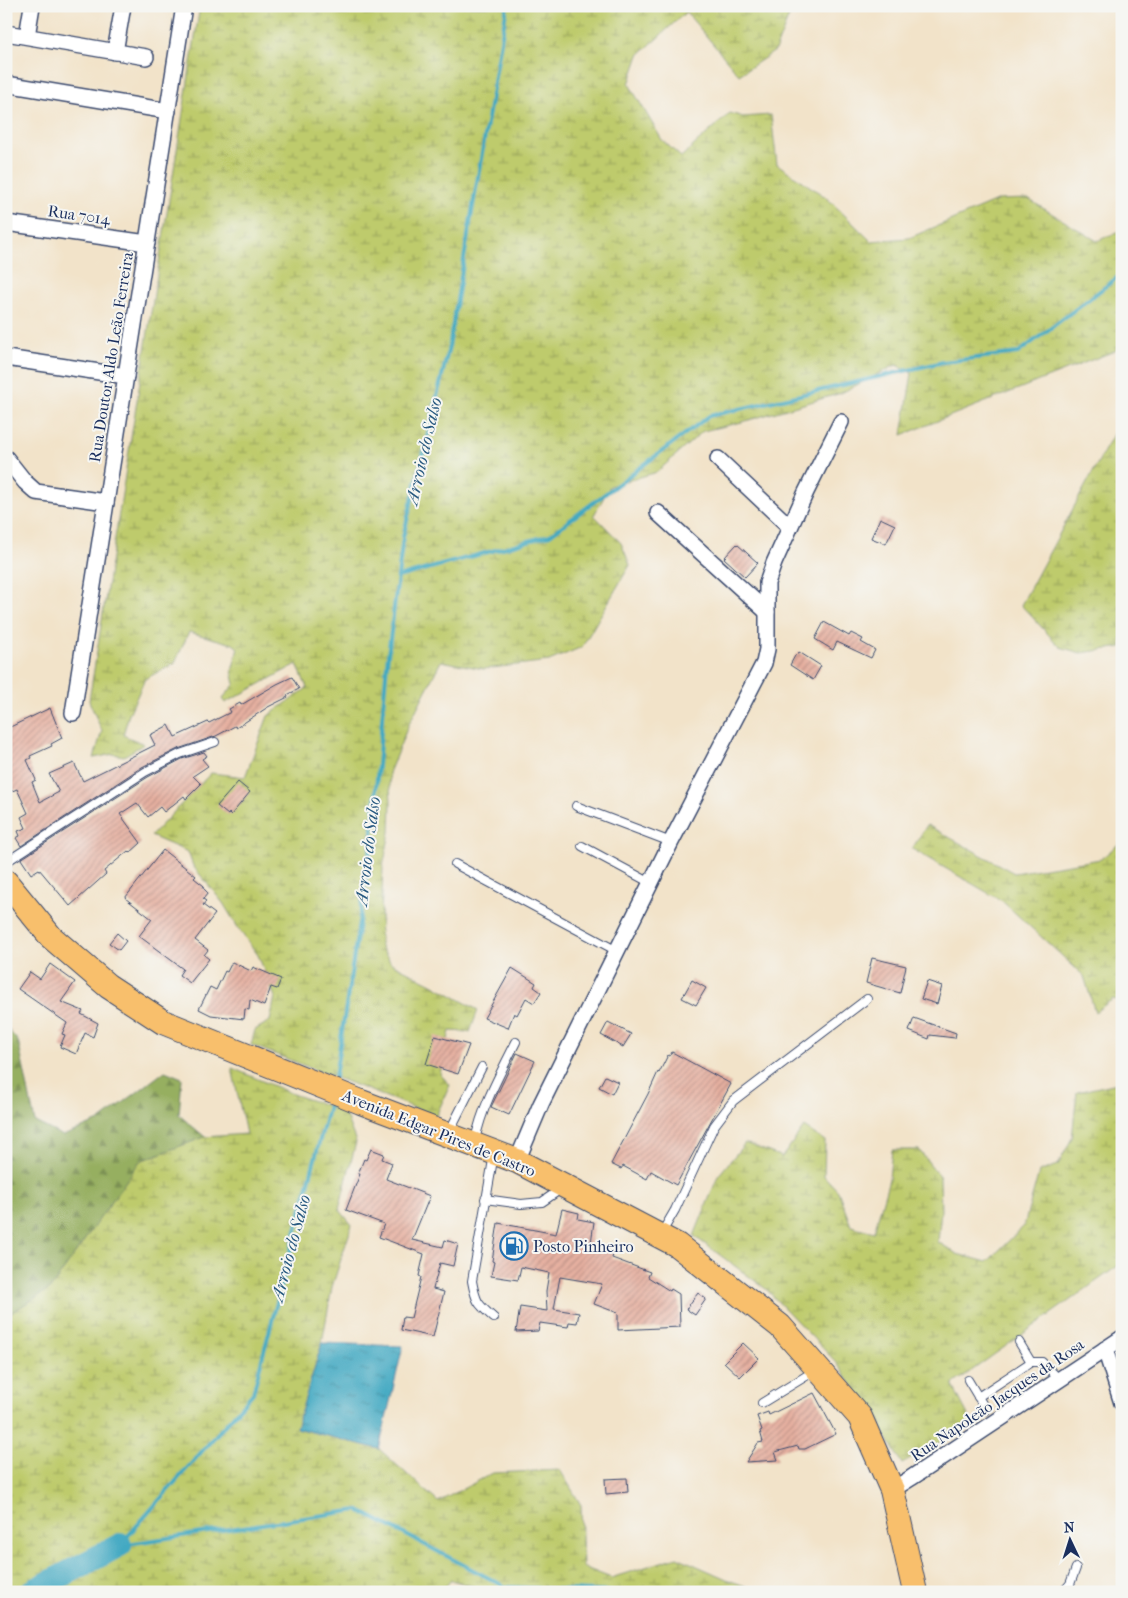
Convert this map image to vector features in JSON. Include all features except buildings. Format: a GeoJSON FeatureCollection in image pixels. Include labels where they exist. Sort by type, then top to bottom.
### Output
{"type":"FeatureCollection","features":[{"type":"Feature","properties":{"kind":"main road","name":"Avenida Edgar Pires de Castro"},"geometry":{"type":"LineString","coordinates":[[6,866],[12,889],[51,936],[108,986],[163,1022],[332,1090],[517,1161],[677,1245],[780,1326],[860,1417],[892,1490],[915,1592]]}},
{"type":"Feature","properties":{"kind":"street"},"geometry":{"type":"LineString","coordinates":[[27,36],[32,6]]}},
{"type":"Feature","properties":{"kind":"street"},"geometry":{"type":"LineString","coordinates":[[115,52],[123,6]]}},
{"type":"Feature","properties":{"kind":"street","name":"Rua Doutor Aldo Leão Ferreira"},"geometry":{"type":"LineString","coordinates":[[73,713],[184,6]]}},
{"type":"Feature","properties":{"kind":"street"},"geometry":{"type":"LineString","coordinates":[[6,33],[146,57]]}},
{"type":"Feature","properties":{"kind":"street"},"geometry":{"type":"LineString","coordinates":[[6,84],[168,111]]}},
{"type":"Feature","properties":{"kind":"street","name":"Rua 7014"},"geometry":{"type":"LineString","coordinates":[[6,223],[147,243]]}},
{"type":"Feature","properties":{"kind":"street"},"geometry":{"type":"LineString","coordinates":[[6,358],[126,376]]}},
{"type":"Feature","properties":{"kind":"street"},"geometry":{"type":"LineString","coordinates":[[517,1161],[542,1104],[671,842],[764,663],[767,649],[767,583],[790,527],[842,422]]}},
{"type":"Feature","properties":{"kind":"street"},"geometry":{"type":"LineString","coordinates":[[6,458],[24,482],[36,492],[106,502]]}},
{"type":"Feature","properties":{"kind":"street"},"geometry":{"type":"LineString","coordinates":[[718,459],[790,527]]}},
{"type":"Feature","properties":{"kind":"street"},"geometry":{"type":"LineString","coordinates":[[658,513],[767,612]]}},
{"type":"Feature","properties":{"kind":"street","name":"Rua Napoleão Jacques da Rosa"},"geometry":{"type":"LineString","coordinates":[[892,1490],[1122,1338]]}},
{"type":"Feature","properties":{"kind":"street"},"geometry":{"type":"LineString","coordinates":[[1105,1349],[1122,1403]]}},
{"type":"Feature","properties":{"kind":"lane"},"geometry":{"type":"LineString","coordinates":[[6,862],[145,772],[180,754],[215,742]]}},
{"type":"Feature","properties":{"kind":"lane"},"geometry":{"type":"LineString","coordinates":[[576,806],[671,842]]}},
{"type":"Feature","properties":{"kind":"lane"},"geometry":{"type":"LineString","coordinates":[[582,846],[651,883]]}},
{"type":"Feature","properties":{"kind":"lane"},"geometry":{"type":"LineString","coordinates":[[454,864],[617,951]]}},
{"type":"Feature","properties":{"kind":"lane"},"geometry":{"type":"LineString","coordinates":[[660,1236],[675,1210],[714,1126],[733,1101],[867,999]]}},
{"type":"Feature","properties":{"kind":"lane"},"geometry":{"type":"LineString","coordinates":[[494,1318],[479,1305],[475,1297],[472,1281],[485,1200],[484,1148],[477,1130],[489,1097],[516,1042]]}},
{"type":"Feature","properties":{"kind":"lane"},"geometry":{"type":"LineString","coordinates":[[448,1135],[482,1067]]}},
{"type":"Feature","properties":{"kind":"lane"},"geometry":{"type":"LineString","coordinates":[[485,1200],[521,1204],[542,1202],[565,1186]]}},
{"type":"Feature","properties":{"kind":"lane"},"geometry":{"type":"LineString","coordinates":[[1019,1342],[1031,1362]]}},
{"type":"Feature","properties":{"kind":"lane"},"geometry":{"type":"LineString","coordinates":[[978,1397],[1031,1362],[1042,1362],[1059,1379]]}},
{"type":"Feature","properties":{"kind":"lane"},"geometry":{"type":"LineString","coordinates":[[762,1403],[817,1368]]}},
{"type":"Feature","properties":{"kind":"lane"},"geometry":{"type":"LineString","coordinates":[[968,1380],[986,1410]]}},
{"type":"Feature","properties":{"kind":"lane"},"geometry":{"type":"LineString","coordinates":[[1063,1592],[1070,1584],[1076,1568]]}},
{"type":"Feature","properties":{"kind":"green space"},"geometry":{"type":"Polygon","coordinates":[[[200,6],[793,6],[775,51],[739,75],[686,12],[639,55],[629,84],[662,140],[681,157],[730,113],[743,117],[771,115],[777,164],[827,198],[871,241],[909,238],[999,200],[1028,199],[1097,241],[1122,230],[1122,348],[902,435],[912,373],[896,365],[841,393],[742,422],[703,431],[657,472],[610,486],[594,515],[621,543],[630,565],[582,647],[549,661],[484,669],[441,661],[408,726],[389,773],[391,802],[390,832],[383,867],[380,945],[391,963],[478,1010],[470,1032],[450,1031],[440,1074],[450,1085],[436,1116],[251,1045],[255,1030],[270,1021],[275,997],[258,955],[240,931],[223,903],[193,866],[188,852],[151,836],[211,773],[245,777],[268,716],[307,688],[297,664],[225,703],[222,699],[235,684],[232,671],[238,648],[233,644],[189,632],[175,663],[145,679],[129,714],[123,735],[144,744],[124,756],[113,754],[94,758],[102,731],[89,701],[200,6]]]}},
{"type":"Feature","properties":{"kind":"green space"},"geometry":{"type":"Polygon","coordinates":[[[1122,418],[1122,647],[1081,653],[1060,647],[1021,605],[1122,418]]]}},
{"type":"Feature","properties":{"kind":"green space"},"geometry":{"type":"Polygon","coordinates":[[[927,825],[1014,873],[1101,859],[1122,841],[1122,1001],[1113,999],[1095,1012],[1084,976],[1002,901],[912,849],[927,825]]]}},
{"type":"Feature","properties":{"kind":"green space"},"geometry":{"type":"Polygon","coordinates":[[[6,1027],[18,1041],[35,1122],[63,1136],[99,1121],[165,1071],[182,1078],[179,1115],[205,1137],[140,1161],[51,1288],[6,1316],[6,1027]]]}},
{"type":"Feature","properties":{"kind":"green space"},"geometry":{"type":"Polygon","coordinates":[[[232,1068],[295,1095],[344,1111],[356,1142],[339,1209],[352,1225],[332,1287],[322,1343],[296,1428],[379,1449],[438,1502],[493,1473],[560,1470],[581,1505],[583,1567],[611,1578],[677,1557],[731,1581],[762,1592],[504,1592],[486,1590],[451,1580],[441,1592],[6,1592],[6,1316],[51,1288],[140,1161],[205,1137],[246,1134],[232,1068]]]}},
{"type":"Feature","properties":{"kind":"green space"},"geometry":{"type":"Polygon","coordinates":[[[1122,1082],[1122,1263],[953,1384],[972,1423],[902,1464],[876,1419],[836,1362],[766,1289],[694,1236],[718,1176],[745,1143],[782,1157],[804,1127],[825,1141],[824,1176],[838,1191],[851,1226],[874,1232],[889,1179],[892,1150],[919,1150],[940,1177],[941,1211],[938,1242],[957,1254],[987,1262],[1024,1226],[1039,1172],[1058,1165],[1072,1138],[1077,1092],[1122,1082]]]}},
{"type":"Feature","properties":{"kind":"water"},"geometry":{"type":"Polygon","coordinates":[[[322,1343],[403,1346],[379,1449],[296,1428],[322,1343]]]}},
{"type":"Feature","properties":{"kind":"waterway","name":"Arroio do Salso"},"geometry":{"type":"LineString","coordinates":[[334,1083],[371,846],[387,663],[403,537],[449,347],[507,6]]}},
{"type":"Feature","properties":{"kind":"waterway"},"geometry":{"type":"LineString","coordinates":[[398,577],[550,535],[709,416],[943,362],[1018,353],[1122,274]]}},
{"type":"Feature","properties":{"kind":"waterway","name":"Arroio do Salso"},"geometry":{"type":"LineString","coordinates":[[120,1545],[253,1393],[331,1098]]}},
{"type":"Feature","properties":{"kind":"waterway"},"geometry":{"type":"LineString","coordinates":[[120,1545],[358,1510],[506,1587],[611,1592]]}},
{"type":"Feature","properties":{"kind":"waterway","name":"Arroio do Salso"},"geometry":{"type":"LineString","coordinates":[[31,1592],[120,1545]]}},
{"type":"Feature","properties":{"kind":"place","name":"Posto Pinheiro"},"geometry":{"type":"Point","coordinates":[514,1246]}}]}
